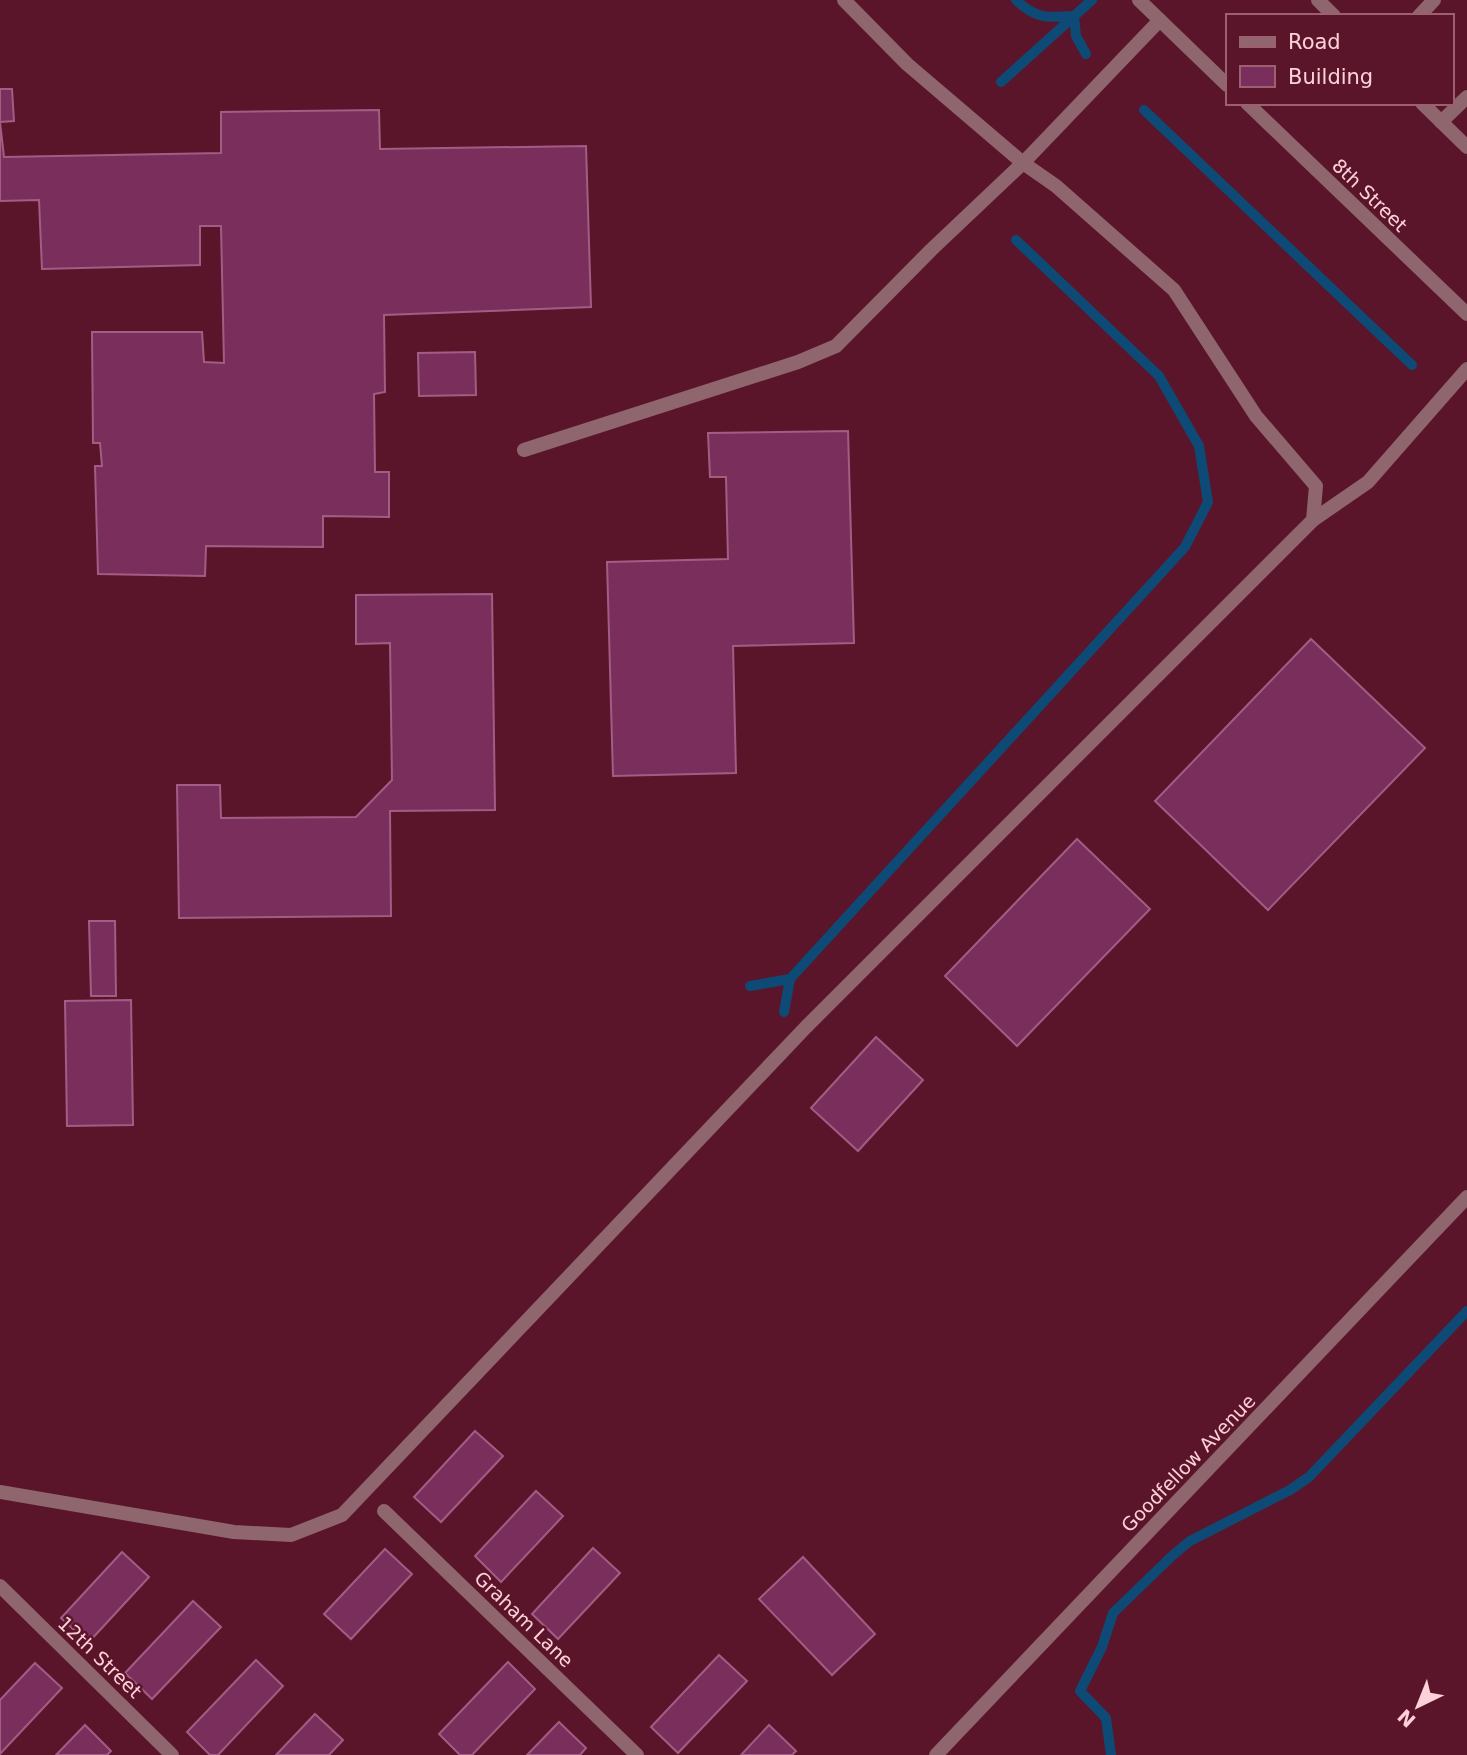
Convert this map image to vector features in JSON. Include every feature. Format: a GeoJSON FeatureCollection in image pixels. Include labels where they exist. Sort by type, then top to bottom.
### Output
{"type":"FeatureCollection","features":[{"type":"Feature","properties":{"kind":"street"},"geometry":{"type":"LineString","coordinates":[[844,0],[907,64],[1023,163],[1056,186],[1174,290],[1256,416],[1316,486],[1313,520]]}},
{"type":"Feature","properties":{"kind":"street"},"geometry":{"type":"LineString","coordinates":[[1139,0],[1226,84]]}},
{"type":"Feature","properties":{"kind":"street"},"geometry":{"type":"LineString","coordinates":[[1318,0],[1332,14]]}},
{"type":"Feature","properties":{"kind":"street"},"geometry":{"type":"LineString","coordinates":[[1421,14],[1434,0]]}},
{"type":"Feature","properties":{"kind":"street"},"geometry":{"type":"LineString","coordinates":[[524,450],[798,362],[836,346],[930,250],[1023,163],[1160,20]]}},
{"type":"Feature","properties":{"kind":"street"},"geometry":{"type":"LineString","coordinates":[[1441,122],[1467,97]]}},
{"type":"Feature","properties":{"kind":"street","name":"8th Street"},"geometry":{"type":"LineString","coordinates":[[1249,105],[1467,314]]}},
{"type":"Feature","properties":{"kind":"street"},"geometry":{"type":"LineString","coordinates":[[1424,105],[1467,147]]}},
{"type":"Feature","properties":{"kind":"street"},"geometry":{"type":"LineString","coordinates":[[0,1492],[234,1532],[291,1535],[342,1515],[806,1027],[1313,520],[1368,482],[1467,369]]}},
{"type":"Feature","properties":{"kind":"street","name":"Goodfellow Avenue"},"geometry":{"type":"LineString","coordinates":[[936,1755],[1467,1197]]}},
{"type":"Feature","properties":{"kind":"street","name":"Graham Lane"},"geometry":{"type":"LineString","coordinates":[[384,1511],[637,1755]]}},
{"type":"Feature","properties":{"kind":"street","name":"12th Street"},"geometry":{"type":"LineString","coordinates":[[0,1586],[172,1755]]}},
{"type":"Feature","properties":{"kind":"building"},"geometry":{"type":"Polygon","coordinates":[[[0,89],[12,89],[14,121],[0,122],[0,89]]]}},
{"type":"Feature","properties":{"kind":"building"},"geometry":{"type":"Polygon","coordinates":[[[379,110],[380,149],[586,146],[591,307],[384,315],[385,392],[374,394],[375,472],[389,472],[389,517],[323,516],[323,547],[206,546],[205,576],[98,574],[95,466],[102,466],[100,443],[93,443],[92,332],[202,332],[204,362],[224,363],[221,226],[200,226],[200,265],[42,269],[39,200],[0,201],[0,122],[4,157],[221,153],[221,112],[379,110]]]}},
{"type":"Feature","properties":{"kind":"building"},"geometry":{"type":"Polygon","coordinates":[[[475,352],[476,395],[419,396],[418,353],[475,352]]]}},
{"type":"Feature","properties":{"kind":"building"},"geometry":{"type":"Polygon","coordinates":[[[848,431],[854,643],[733,646],[736,773],[613,776],[607,562],[728,559],[726,477],[710,477],[708,433],[848,431]]]}},
{"type":"Feature","properties":{"kind":"building"},"geometry":{"type":"Polygon","coordinates":[[[492,594],[495,810],[390,811],[391,916],[179,918],[177,785],[220,785],[221,818],[356,817],[392,780],[390,643],[356,644],[356,595],[492,594]]]}},
{"type":"Feature","properties":{"kind":"building"},"geometry":{"type":"Polygon","coordinates":[[[1311,639],[1425,748],[1268,910],[1155,801],[1311,639]]]}},
{"type":"Feature","properties":{"kind":"building"},"geometry":{"type":"Polygon","coordinates":[[[1077,839],[1150,909],[1017,1046],[945,976],[1077,839]]]}},
{"type":"Feature","properties":{"kind":"building"},"geometry":{"type":"Polygon","coordinates":[[[89,921],[115,921],[116,996],[91,996],[89,921]]]}},
{"type":"Feature","properties":{"kind":"building"},"geometry":{"type":"Polygon","coordinates":[[[131,1000],[133,1125],[67,1126],[65,1001],[131,1000]]]}},
{"type":"Feature","properties":{"kind":"building"},"geometry":{"type":"Polygon","coordinates":[[[876,1037],[923,1080],[858,1151],[811,1108],[876,1037]]]}},
{"type":"Feature","properties":{"kind":"building"},"geometry":{"type":"Polygon","coordinates":[[[475,1431],[503,1456],[441,1522],[414,1497],[475,1431]]]}},
{"type":"Feature","properties":{"kind":"building"},"geometry":{"type":"Polygon","coordinates":[[[536,1491],[563,1516],[501,1582],[475,1556],[536,1491]]]}},
{"type":"Feature","properties":{"kind":"building"},"geometry":{"type":"Polygon","coordinates":[[[593,1548],[620,1573],[558,1639],[532,1614],[593,1548]]]}},
{"type":"Feature","properties":{"kind":"building"},"geometry":{"type":"Polygon","coordinates":[[[385,1549],[412,1574],[351,1639],[324,1614],[385,1549]]]}},
{"type":"Feature","properties":{"kind":"building"},"geometry":{"type":"Polygon","coordinates":[[[122,1552],[149,1577],[88,1643],[61,1618],[122,1552]]]}},
{"type":"Feature","properties":{"kind":"building"},"geometry":{"type":"Polygon","coordinates":[[[803,1557],[875,1634],[832,1675],[759,1599],[803,1557]]]}},
{"type":"Feature","properties":{"kind":"building"},"geometry":{"type":"Polygon","coordinates":[[[193,1601],[221,1627],[152,1699],[125,1673],[193,1601]]]}},
{"type":"Feature","properties":{"kind":"building"},"geometry":{"type":"Polygon","coordinates":[[[719,1655],[747,1681],[678,1753],[651,1727],[719,1655]]]}},
{"type":"Feature","properties":{"kind":"building"},"geometry":{"type":"Polygon","coordinates":[[[256,1660],[283,1686],[218,1755],[210,1755],[187,1732],[256,1660]]]}},
{"type":"Feature","properties":{"kind":"building"},"geometry":{"type":"Polygon","coordinates":[[[508,1662],[535,1689],[472,1755],[460,1755],[439,1734],[508,1662]]]}},
{"type":"Feature","properties":{"kind":"building"},"geometry":{"type":"Polygon","coordinates":[[[35,1663],[62,1688],[0,1754],[0,1700],[35,1663]]]}},
{"type":"Feature","properties":{"kind":"building"},"geometry":{"type":"Polygon","coordinates":[[[315,1714],[343,1740],[329,1755],[276,1755],[315,1714]]]}},
{"type":"Feature","properties":{"kind":"building"},"geometry":{"type":"Polygon","coordinates":[[[559,1722],[586,1748],[580,1755],[527,1755],[559,1722]]]}},
{"type":"Feature","properties":{"kind":"building"},"geometry":{"type":"Polygon","coordinates":[[[85,1725],[111,1751],[107,1755],[56,1755],[85,1725]]]}},
{"type":"Feature","properties":{"kind":"building"},"geometry":{"type":"Polygon","coordinates":[[[769,1725],[796,1751],[792,1755],[741,1755],[769,1725]]]}},
{"type":"Feature","properties":{"kind":"waterway"},"geometry":{"type":"LineString","coordinates":[[1016,0],[1030,11],[1043,16],[1073,16]]}},
{"type":"Feature","properties":{"kind":"waterway"},"geometry":{"type":"LineString","coordinates":[[1001,82],[1092,0]]}},
{"type":"Feature","properties":{"kind":"waterway"},"geometry":{"type":"LineString","coordinates":[[1074,16],[1076,36],[1086,54]]}},
{"type":"Feature","properties":{"kind":"waterway"},"geometry":{"type":"LineString","coordinates":[[1144,110],[1412,365]]}},
{"type":"Feature","properties":{"kind":"waterway"},"geometry":{"type":"LineString","coordinates":[[750,986],[790,979],[1185,547],[1208,502],[1199,446],[1159,376],[1016,240]]}},
{"type":"Feature","properties":{"kind":"waterway"},"geometry":{"type":"LineString","coordinates":[[784,1012],[790,979]]}},
{"type":"Feature","properties":{"kind":"waterway"},"geometry":{"type":"LineString","coordinates":[[1111,1755],[1106,1718],[1080,1691],[1102,1647],[1113,1613],[1190,1541],[1290,1490],[1309,1477],[1467,1311]]}}]}
